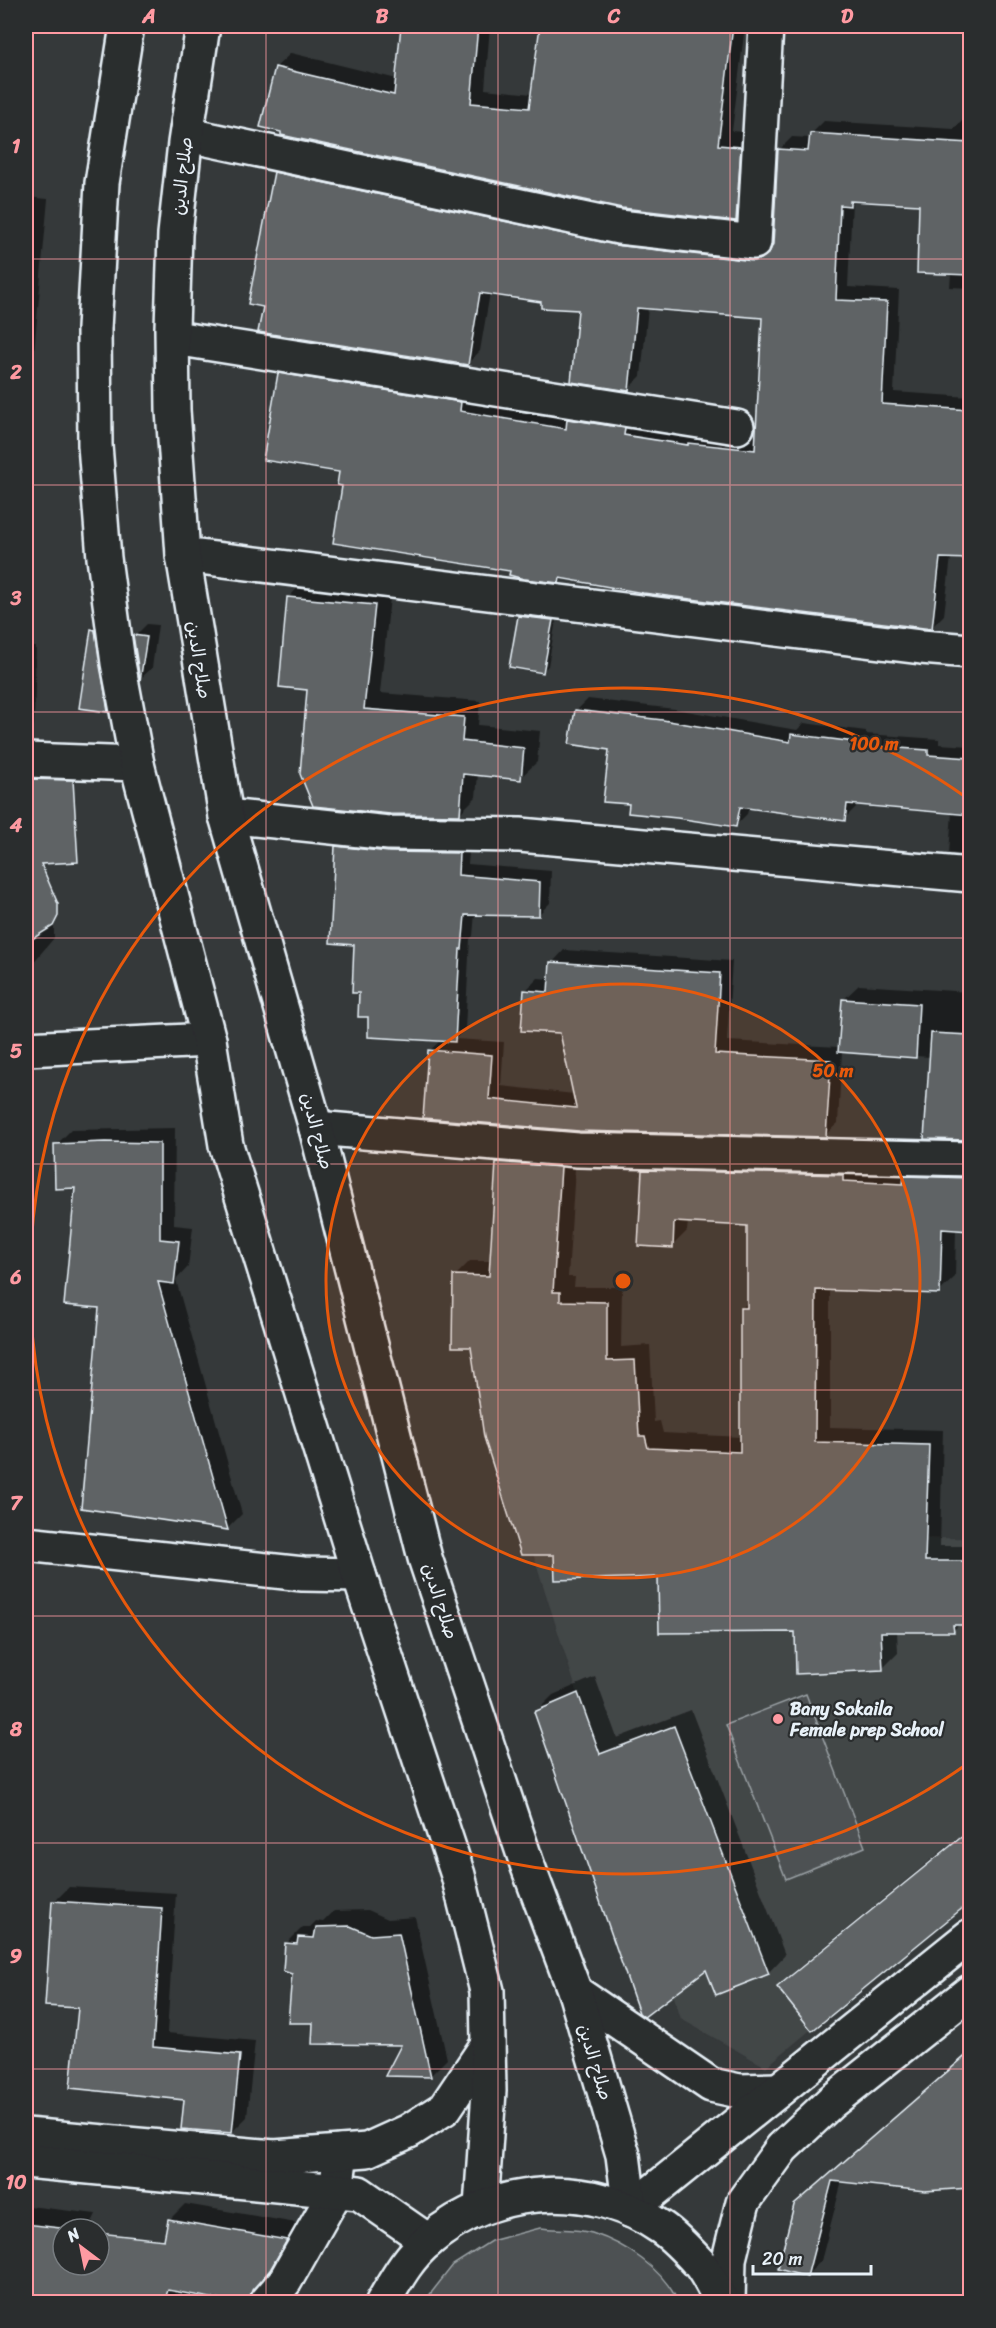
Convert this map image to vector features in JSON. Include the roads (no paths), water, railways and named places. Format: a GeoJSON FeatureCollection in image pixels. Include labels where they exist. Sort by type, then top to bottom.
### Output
{"type":"FeatureCollection","features":[{"type":"Feature","properties":{"kind":"main road"},"geometry":{"type":"LineString","coordinates":[[127,26],[102,183],[94,329],[95,445],[105,570],[118,663],[137,764],[209,1040],[226,1145],[359,1575],[458,1875],[487,1991],[489,2091],[481,2207]]}},
{"type":"Feature","properties":{"kind":"main road","name":"صلاح الدين"},"geometry":{"type":"LineString","coordinates":[[203,26],[185,143],[175,234],[172,328],[173,410],[183,555],[226,816],[316,1128],[425,1557],[527,1864],[575,1992],[623,2155],[630,2210]]}},
{"type":"Feature","properties":{"kind":"main road"},"geometry":{"type":"LineString","coordinates":[[198,137],[619,226],[754,242],[766,26]]}},
{"type":"Feature","properties":{"kind":"main road"},"geometry":{"type":"LineString","coordinates":[[181,339],[737,427]]}},
{"type":"Feature","properties":{"kind":"main road"},"geometry":{"type":"LineString","coordinates":[[183,555],[970,651]]}},
{"type":"Feature","properties":{"kind":"main road"},"geometry":{"type":"LineString","coordinates":[[26,760],[137,764]]}},
{"type":"Feature","properties":{"kind":"main road"},"geometry":{"type":"LineString","coordinates":[[226,816],[389,833],[520,835],[970,875]]}},
{"type":"Feature","properties":{"kind":"main road"},"geometry":{"type":"LineString","coordinates":[[26,1048],[209,1040]]}},
{"type":"Feature","properties":{"kind":"main road"},"geometry":{"type":"LineString","coordinates":[[316,1128],[578,1150],[970,1159]]}},
{"type":"Feature","properties":{"kind":"main road"},"geometry":{"type":"LineString","coordinates":[[26,1544],[303,1574],[359,1575]]}},
{"type":"Feature","properties":{"kind":"main road"},"geometry":{"type":"LineString","coordinates":[[630,2210],[970,1936]]}},
{"type":"Feature","properties":{"kind":"main road"},"geometry":{"type":"LineString","coordinates":[[575,1992],[711,2085],[739,2091],[779,2090]]}},
{"type":"Feature","properties":{"kind":"main road"},"geometry":{"type":"LineString","coordinates":[[728,2302],[729,2259],[743,2202],[782,2148],[831,2102],[970,1992]]}},
{"type":"Feature","properties":{"kind":"main road"},"geometry":{"type":"LineString","coordinates":[[26,2135],[274,2157],[368,2150],[409,2131],[445,2108],[488,2044]]}},
{"type":"Feature","properties":{"kind":"main road"},"geometry":{"type":"LineString","coordinates":[[267,2302],[285,2281],[336,2191],[341,2152]]}},
{"type":"Feature","properties":{"kind":"main road"},"geometry":{"type":"LineString","coordinates":[[26,2161],[359,2193],[428,2241]]}},
{"type":"Feature","properties":{"kind":"main road"},"geometry":{"type":"LineString","coordinates":[[383,2302],[406,2264],[428,2241],[453,2222],[481,2207],[518,2196],[556,2193],[594,2197],[630,2210],[664,2229],[701,2265],[722,2302]]}},
{"type":"Feature","properties":{"kind":"place","name":"Bany Sokaila Female prep School"},"geometry":{"type":"Point","coordinates":[778,1719]}}]}
